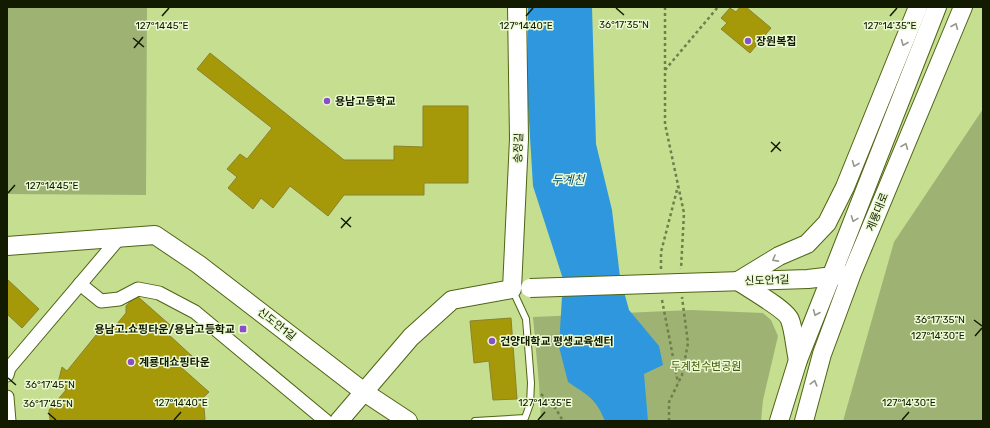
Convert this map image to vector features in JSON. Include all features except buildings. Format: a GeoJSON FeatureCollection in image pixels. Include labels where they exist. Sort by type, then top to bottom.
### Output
{"type":"FeatureCollection","features":[{"type":"Feature","properties":{"kind":"street","name":"송정길"},"geometry":{"type":"LineString","coordinates":[[512,289],[519,139],[517,7]]}},
{"type":"Feature","properties":{"kind":"street"},"geometry":{"type":"LineString","coordinates":[[798,360],[790,318],[776,305],[738,281],[779,256],[808,244],[827,223],[845,188],[918,7]]}},
{"type":"Feature","properties":{"kind":"street"},"geometry":{"type":"LineString","coordinates":[[779,421],[798,360],[937,7]]}},
{"type":"Feature","properties":{"kind":"street","name":"계룡대로"},"geometry":{"type":"LineString","coordinates":[[804,421],[822,354],[852,272],[963,7]]}},
{"type":"Feature","properties":{"kind":"street","name":"신도안1길"},"geometry":{"type":"LineString","coordinates":[[7,246],[156,235],[198,264],[364,392],[408,421]]}},
{"type":"Feature","properties":{"kind":"street"},"geometry":{"type":"LineString","coordinates":[[7,375],[9,368],[120,237]]}},
{"type":"Feature","properties":{"kind":"street","name":"신도안1길"},"geometry":{"type":"LineString","coordinates":[[530,288],[831,277],[852,272]]}},
{"type":"Feature","properties":{"kind":"street"},"geometry":{"type":"LineString","coordinates":[[80,284],[101,301],[119,299],[138,289],[159,293],[195,312],[326,421]]}},
{"type":"Feature","properties":{"kind":"street"},"geometry":{"type":"LineString","coordinates":[[339,421],[411,337],[452,300],[512,289],[530,288]]}},
{"type":"Feature","properties":{"kind":"street"},"geometry":{"type":"LineString","coordinates":[[7,397],[8,417]]}},
{"type":"Feature","properties":{"kind":"lane"},"geometry":{"type":"LineString","coordinates":[[475,421],[525,418],[530,404],[531,384],[526,318],[512,289]]}},
{"type":"Feature","properties":{"kind":"path"},"geometry":{"type":"LineString","coordinates":[[665,7],[665,124],[684,214],[680,283],[688,343],[682,375],[669,402],[669,421]]}},
{"type":"Feature","properties":{"kind":"path"},"geometry":{"type":"LineString","coordinates":[[664,71],[718,7]]}},
{"type":"Feature","properties":{"kind":"path"},"geometry":{"type":"LineString","coordinates":[[531,384],[556,410],[563,421]]}},
{"type":"Feature","properties":{"kind":"green space"},"geometry":{"type":"Polygon","coordinates":[[[7,7],[147,7],[146,195],[7,194],[7,7]]]}},
{"type":"Feature","properties":{"kind":"green space"},"geometry":{"type":"Polygon","coordinates":[[[983,109],[983,421],[843,421],[894,242],[983,109]]]}},
{"type":"Feature","properties":{"kind":"green space","name":"두계천수변공원"},"geometry":{"type":"Polygon","coordinates":[[[691,310],[763,313],[771,320],[778,336],[763,400],[761,421],[541,421],[533,317],[691,310]]]}},
{"type":"Feature","properties":{"kind":"water","name":"두계천"},"geometry":{"type":"Polygon","coordinates":[[[528,7],[592,7],[596,144],[612,210],[620,277],[629,310],[659,346],[663,365],[644,374],[648,421],[605,421],[602,413],[594,402],[586,394],[568,382],[559,347],[563,279],[533,186],[527,88],[528,7]]]}},
{"type":"Feature","properties":{"kind":"place","name":"장원복집"},"geometry":{"type":"Point","coordinates":[748,41]}},
{"type":"Feature","properties":{"kind":"place","name":"용남고등학교"},"geometry":{"type":"Point","coordinates":[327,101]}},
{"type":"Feature","properties":{"kind":"place","name":"용남고.쇼핑타운/용남고등학교"},"geometry":{"type":"Point","coordinates":[243,329]}},
{"type":"Feature","properties":{"kind":"place","name":"건양대학교 평생교육센터"},"geometry":{"type":"Point","coordinates":[492,341]}},
{"type":"Feature","properties":{"kind":"place","name":"계룡대쇼핑타운"},"geometry":{"type":"Point","coordinates":[131,362]}}]}
